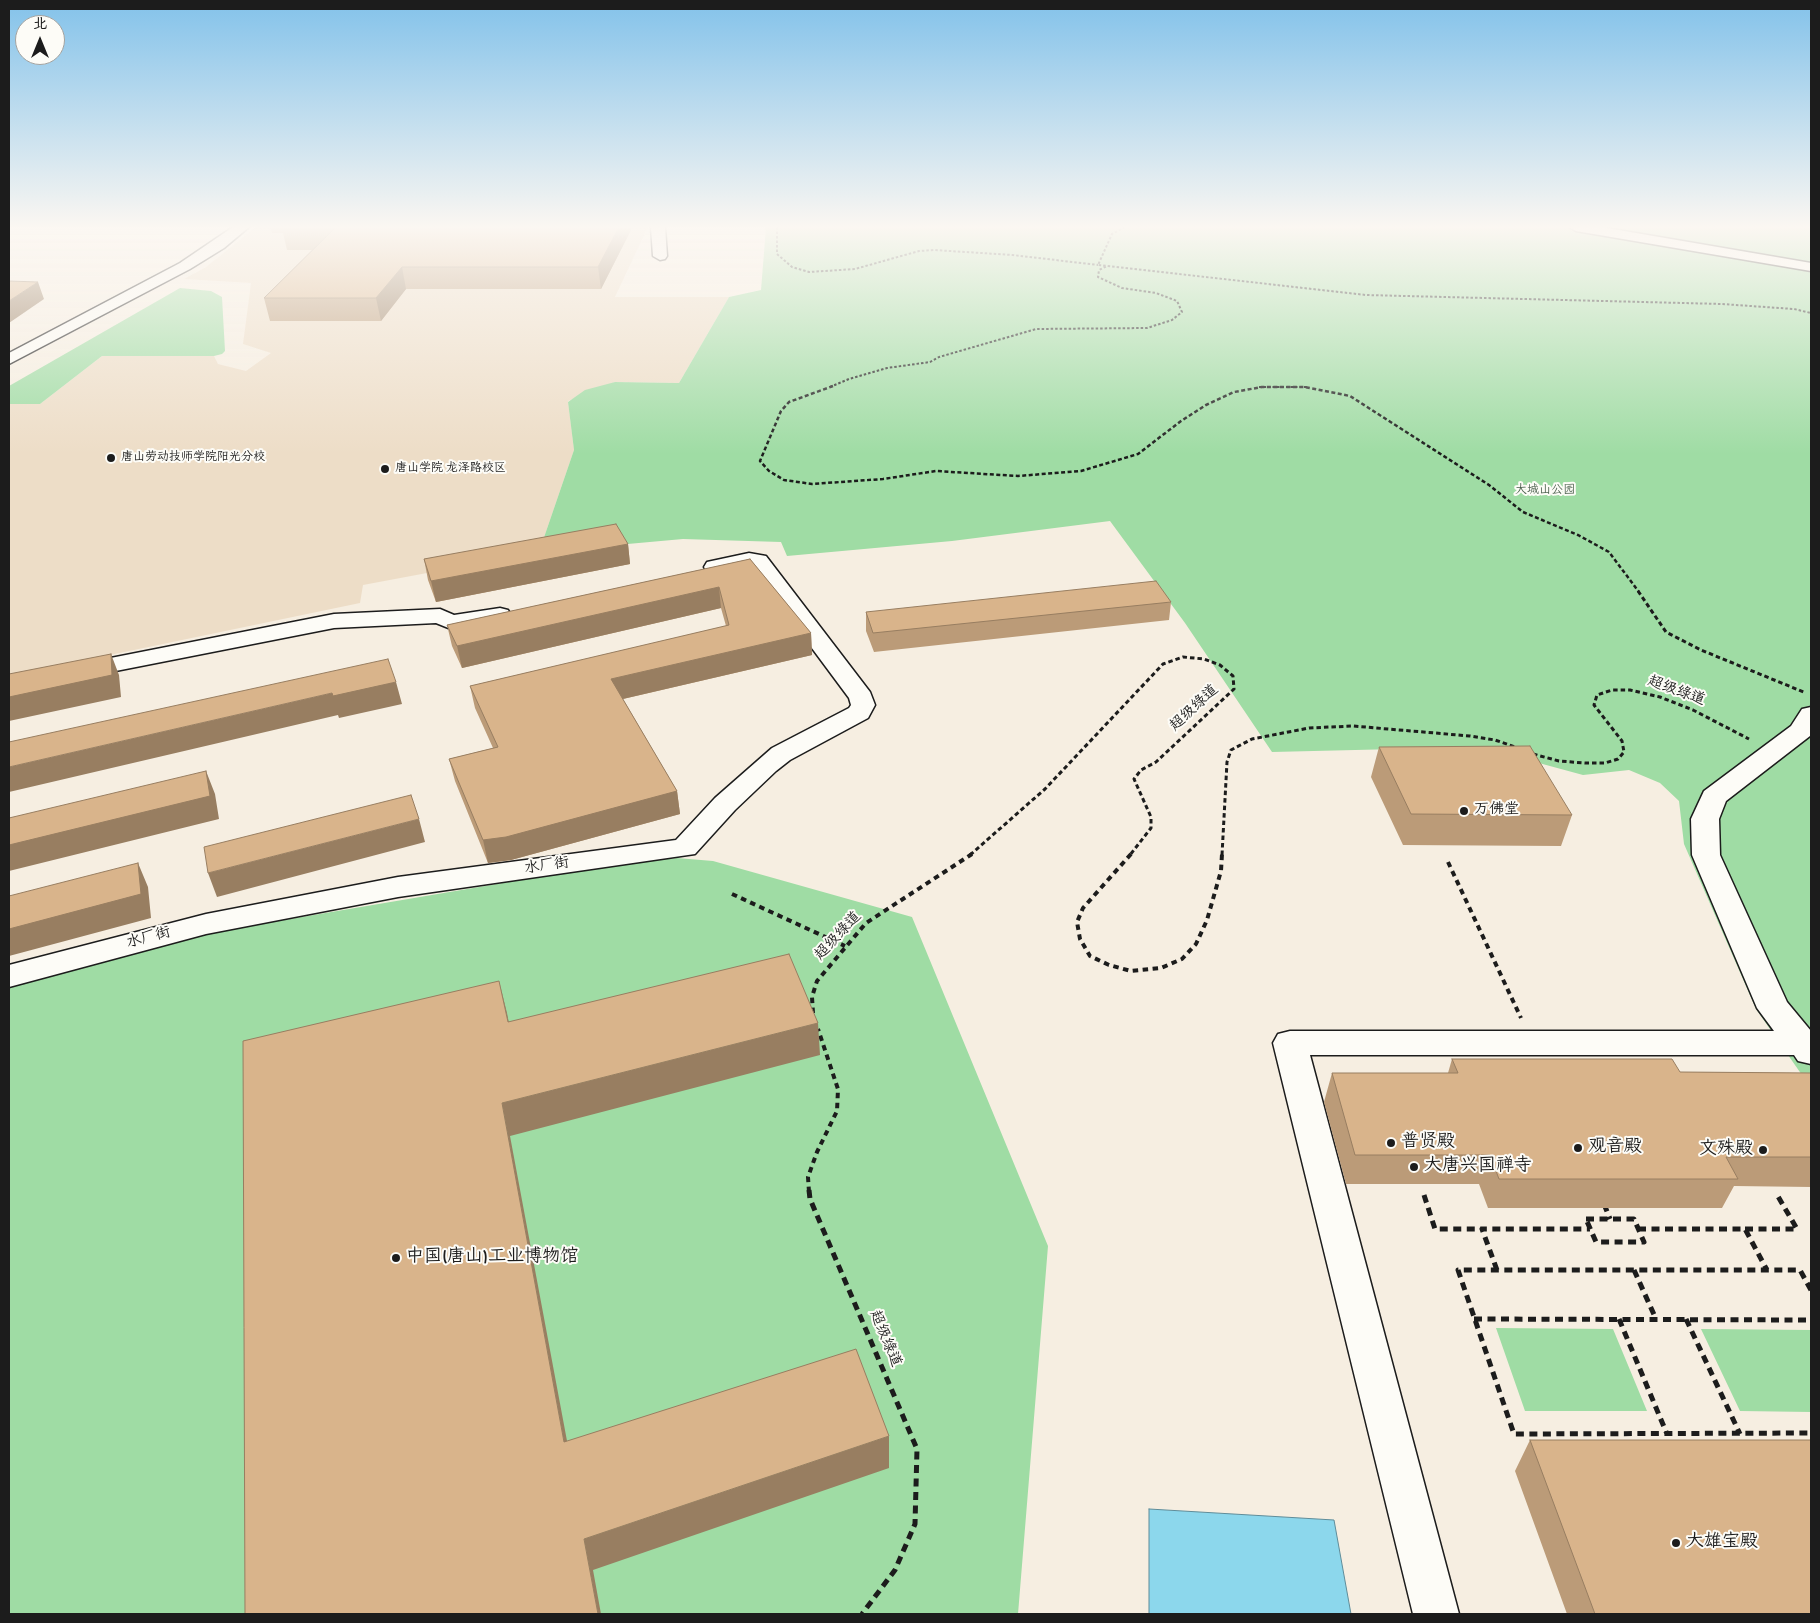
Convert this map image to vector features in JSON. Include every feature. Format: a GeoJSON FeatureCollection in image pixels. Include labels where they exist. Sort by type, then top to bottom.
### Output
{"type":"FeatureCollection","features":[{"type":"Feature","properties":{"kind":"street"},"geometry":{"type":"LineString","coordinates":[[9,348],[96,303]]}},
{"type":"Feature","properties":{"kind":"street"},"geometry":{"type":"LineString","coordinates":[[9,359],[115,303]]}},
{"type":"Feature","properties":{"kind":"street","name":"水厂街"},"geometry":{"type":"LineString","coordinates":[[9,976],[206,924],[398,887],[684,848],[725,804],[767,765],[781,754],[859,713],[863,705],[861,697],[758,561],[749,559],[691,572]]}},
{"type":"Feature","properties":{"kind":"street"},"geometry":{"type":"LineString","coordinates":[[9,685],[334,621],[364,618],[440,616],[451,622],[486,618],[525,610]]}},
{"type":"Feature","properties":{"kind":"street"},"geometry":{"type":"LineString","coordinates":[[1808,1049],[1772,1008],[1706,855],[1705,819],[1714,797],[1801,731],[1811,714]]}},
{"type":"Feature","properties":{"kind":"street"},"geometry":{"type":"LineString","coordinates":[[1436,1614],[1290,1043],[1808,1049]]}},
{"type":"Feature","properties":{"kind":"path"},"geometry":{"type":"LineString","coordinates":[[1178,303],[1182,312],[1172,320],[1147,328],[1036,330],[938,357],[930,362],[887,368],[849,379],[789,402],[781,411],[760,461],[769,471],[784,480],[812,484],[883,479],[936,471],[1018,476],[1081,471],[1138,454],[1181,420],[1206,405],[1234,392],[1262,387],[1305,387],[1350,396],[1489,485],[1523,512],[1578,535],[1608,552],[1631,580],[1666,632],[1700,650],[1811,695]]}},
{"type":"Feature","properties":{"kind":"path"},"geometry":{"type":"LineString","coordinates":[[1672,303],[1794,309],[1811,313]]}},
{"type":"Feature","properties":{"kind":"path","name":"超级绿道"},"geometry":{"type":"LineString","coordinates":[[813,1014],[812,997],[817,981],[866,923],[988,841],[1045,790],[1163,664],[1183,657],[1204,659],[1220,665],[1233,676],[1234,689],[1156,762],[1140,770],[1134,779],[1151,817],[1151,828],[1145,838],[1083,908],[1077,922],[1080,939],[1090,956],[1116,967],[1131,970],[1161,968],[1182,959],[1196,944],[1207,920],[1221,871],[1227,762],[1231,750],[1252,739],[1309,728],[1353,726],[1406,729],[1495,740],[1521,749]]}},
{"type":"Feature","properties":{"kind":"path","name":"超级绿道"},"geometry":{"type":"LineString","coordinates":[[1528,752],[1559,761],[1606,763],[1618,759],[1624,752],[1622,742],[1594,705],[1597,695],[1612,690],[1630,690],[1660,697],[1692,710],[1774,753]]}},
{"type":"Feature","properties":{"kind":"path"},"geometry":{"type":"LineString","coordinates":[[732,894],[845,946]]}},
{"type":"Feature","properties":{"kind":"path","name":"超级绿道"},"geometry":{"type":"LineString","coordinates":[[816,1024],[838,1089],[837,1111],[817,1152],[808,1177],[810,1199],[917,1449],[915,1524],[895,1570],[862,1614]]}},
{"type":"Feature","properties":{"kind":"path"},"geometry":{"type":"LineString","coordinates":[[1638,1229],[1797,1229],[1776,1193]]}},
{"type":"Feature","properties":{"kind":"path"},"geometry":{"type":"LineString","coordinates":[[1424,1195],[1435,1229],[1590,1229]]}},
{"type":"Feature","properties":{"kind":"path"},"geometry":{"type":"LineString","coordinates":[[1586,1220],[1634,1220],[1644,1242],[1596,1242],[1590,1229],[1586,1220]]}},
{"type":"Feature","properties":{"kind":"path"},"geometry":{"type":"LineString","coordinates":[[1482,1229],[1497,1270]]}},
{"type":"Feature","properties":{"kind":"path"},"geometry":{"type":"LineString","coordinates":[[1745,1229],[1767,1270]]}},
{"type":"Feature","properties":{"kind":"path"},"geometry":{"type":"LineString","coordinates":[[1811,1290],[1800,1270],[1458,1270],[1514,1434],[1704,1435],[1811,1433]]}},
{"type":"Feature","properties":{"kind":"path"},"geometry":{"type":"LineString","coordinates":[[1634,1270],[1656,1319]]}},
{"type":"Feature","properties":{"kind":"path"},"geometry":{"type":"LineString","coordinates":[[1474,1318],[1811,1320]]}},
{"type":"Feature","properties":{"kind":"path"},"geometry":{"type":"LineString","coordinates":[[1619,1319],[1667,1434]]}},
{"type":"Feature","properties":{"kind":"path"},"geometry":{"type":"LineString","coordinates":[[1686,1319],[1740,1434]]}},
{"type":"Feature","properties":{"kind":"path"},"geometry":{"type":"LineString","coordinates":[[1704,1435],[1708,1444]]}},
{"type":"Feature","properties":{"kind":"shaded area","name":"唐山学院 龙泽路校区"},"geometry":{"type":"Polygon","coordinates":[[[248,303],[726,303],[679,383],[615,382],[568,401],[574,450],[539,552],[363,585],[360,603],[9,676],[9,404],[40,404],[102,356],[214,356],[218,364],[246,371],[271,353],[243,344],[248,303]]]}},
{"type":"Feature","properties":{"kind":"green space"},"geometry":{"type":"Polygon","coordinates":[[[154,303],[222,303],[225,351],[222,354],[214,356],[102,356],[40,404],[9,404],[9,386],[154,303]]]}},
{"type":"Feature","properties":{"kind":"green space","name":"大城山公园"},"geometry":{"type":"Polygon","coordinates":[[[726,303],[1811,303],[1811,1088],[1756,1009],[1684,844],[1679,801],[1660,783],[1629,770],[1583,775],[1480,747],[1272,752],[1185,623],[1110,521],[952,541],[787,556],[781,542],[683,539],[539,552],[574,450],[568,402],[585,390],[615,382],[679,383],[726,303]]]}},
{"type":"Feature","properties":{"kind":"green space"},"geometry":{"type":"Polygon","coordinates":[[[677,858],[713,861],[912,917],[1048,1246],[1018,1614],[9,1614],[9,984],[154,942],[621,863],[677,858]]]}},
{"type":"Feature","properties":{"kind":"green space"},"geometry":{"type":"Polygon","coordinates":[[[1496,1328],[1613,1329],[1647,1411],[1525,1411],[1496,1328]]]}},
{"type":"Feature","properties":{"kind":"green space"},"geometry":{"type":"Polygon","coordinates":[[[1701,1329],[1811,1330],[1811,1412],[1740,1411],[1701,1329]]]}},
{"type":"Feature","properties":{"kind":"water"},"geometry":{"type":"Polygon","coordinates":[[[1149,1509],[1334,1520],[1351,1614],[1149,1614],[1149,1509]]]}},
{"type":"Feature","properties":{"kind":"building"},"geometry":{"type":"Polygon","coordinates":[[[616,524],[628,544],[431,581],[424,559],[616,524]]]}},
{"type":"Feature","properties":{"kind":"building"},"geometry":{"type":"Polygon","coordinates":[[[750,559],[811,633],[611,679],[677,791],[506,837],[483,840],[449,759],[498,747],[470,686],[729,625],[719,587],[457,646],[447,625],[750,559]]]}},
{"type":"Feature","properties":{"kind":"building"},"geometry":{"type":"Polygon","coordinates":[[[1156,581],[1171,602],[873,633],[866,612],[1156,581]]]}},
{"type":"Feature","properties":{"kind":"building"},"geometry":{"type":"Polygon","coordinates":[[[111,654],[112,675],[9,697],[9,674],[111,654]]]}},
{"type":"Feature","properties":{"kind":"building"},"geometry":{"type":"Polygon","coordinates":[[[388,659],[396,682],[333,696],[332,693],[9,767],[9,742],[388,659]]]}},
{"type":"Feature","properties":{"kind":"building"},"geometry":{"type":"Polygon","coordinates":[[[1530,746],[1572,815],[1411,814],[1379,747],[1530,746]]]}},
{"type":"Feature","properties":{"kind":"building"},"geometry":{"type":"Polygon","coordinates":[[[206,771],[210,796],[9,845],[9,818],[206,771]]]}},
{"type":"Feature","properties":{"kind":"building"},"geometry":{"type":"Polygon","coordinates":[[[411,795],[419,819],[208,873],[204,847],[411,795]]]}},
{"type":"Feature","properties":{"kind":"building"},"geometry":{"type":"Polygon","coordinates":[[[138,863],[141,894],[9,929],[9,896],[138,863]]]}},
{"type":"Feature","properties":{"kind":"building","name":"中国(唐山)工业博物馆"},"geometry":{"type":"Polygon","coordinates":[[[789,954],[818,1023],[502,1103],[564,1442],[856,1349],[889,1436],[584,1539],[598,1614],[245,1614],[243,1041],[499,981],[508,1022],[789,954]]]}},
{"type":"Feature","properties":{"kind":"building"},"geometry":{"type":"Polygon","coordinates":[[[1452,1059],[1672,1059],[1680,1072],[1811,1073],[1811,1157],[1726,1157],[1738,1179],[1499,1179],[1490,1155],[1355,1155],[1332,1073],[1458,1073],[1452,1059]]]}},
{"type":"Feature","properties":{"kind":"building","name":"大雄宝殿"},"geometry":{"type":"Polygon","coordinates":[[[1530,1440],[1811,1440],[1811,1614],[1595,1614],[1530,1440]]]}},
{"type":"Feature","properties":{"kind":"place","name":"唐山劳动技师学院阳光分校"},"geometry":{"type":"Point","coordinates":[111,458]}},
{"type":"Feature","properties":{"kind":"place","name":"唐山学院 龙泽路校区"},"geometry":{"type":"Point","coordinates":[385,469]}},
{"type":"Feature","properties":{"kind":"place","name":"万佛堂"},"geometry":{"type":"Point","coordinates":[1464,811]}},
{"type":"Feature","properties":{"kind":"place","name":"普贤殿"},"geometry":{"type":"Point","coordinates":[1391,1143]}},
{"type":"Feature","properties":{"kind":"place","name":"观音殿"},"geometry":{"type":"Point","coordinates":[1578,1148]}},
{"type":"Feature","properties":{"kind":"place","name":"文殊殿"},"geometry":{"type":"Point","coordinates":[1763,1150]}},
{"type":"Feature","properties":{"kind":"place","name":"大唐兴国禅寺"},"geometry":{"type":"Point","coordinates":[1414,1167]}},
{"type":"Feature","properties":{"kind":"place","name":"中国(唐山)工业博物馆"},"geometry":{"type":"Point","coordinates":[396,1258]}},
{"type":"Feature","properties":{"kind":"place","name":"大雄宝殿"},"geometry":{"type":"Point","coordinates":[1676,1543]}}]}
